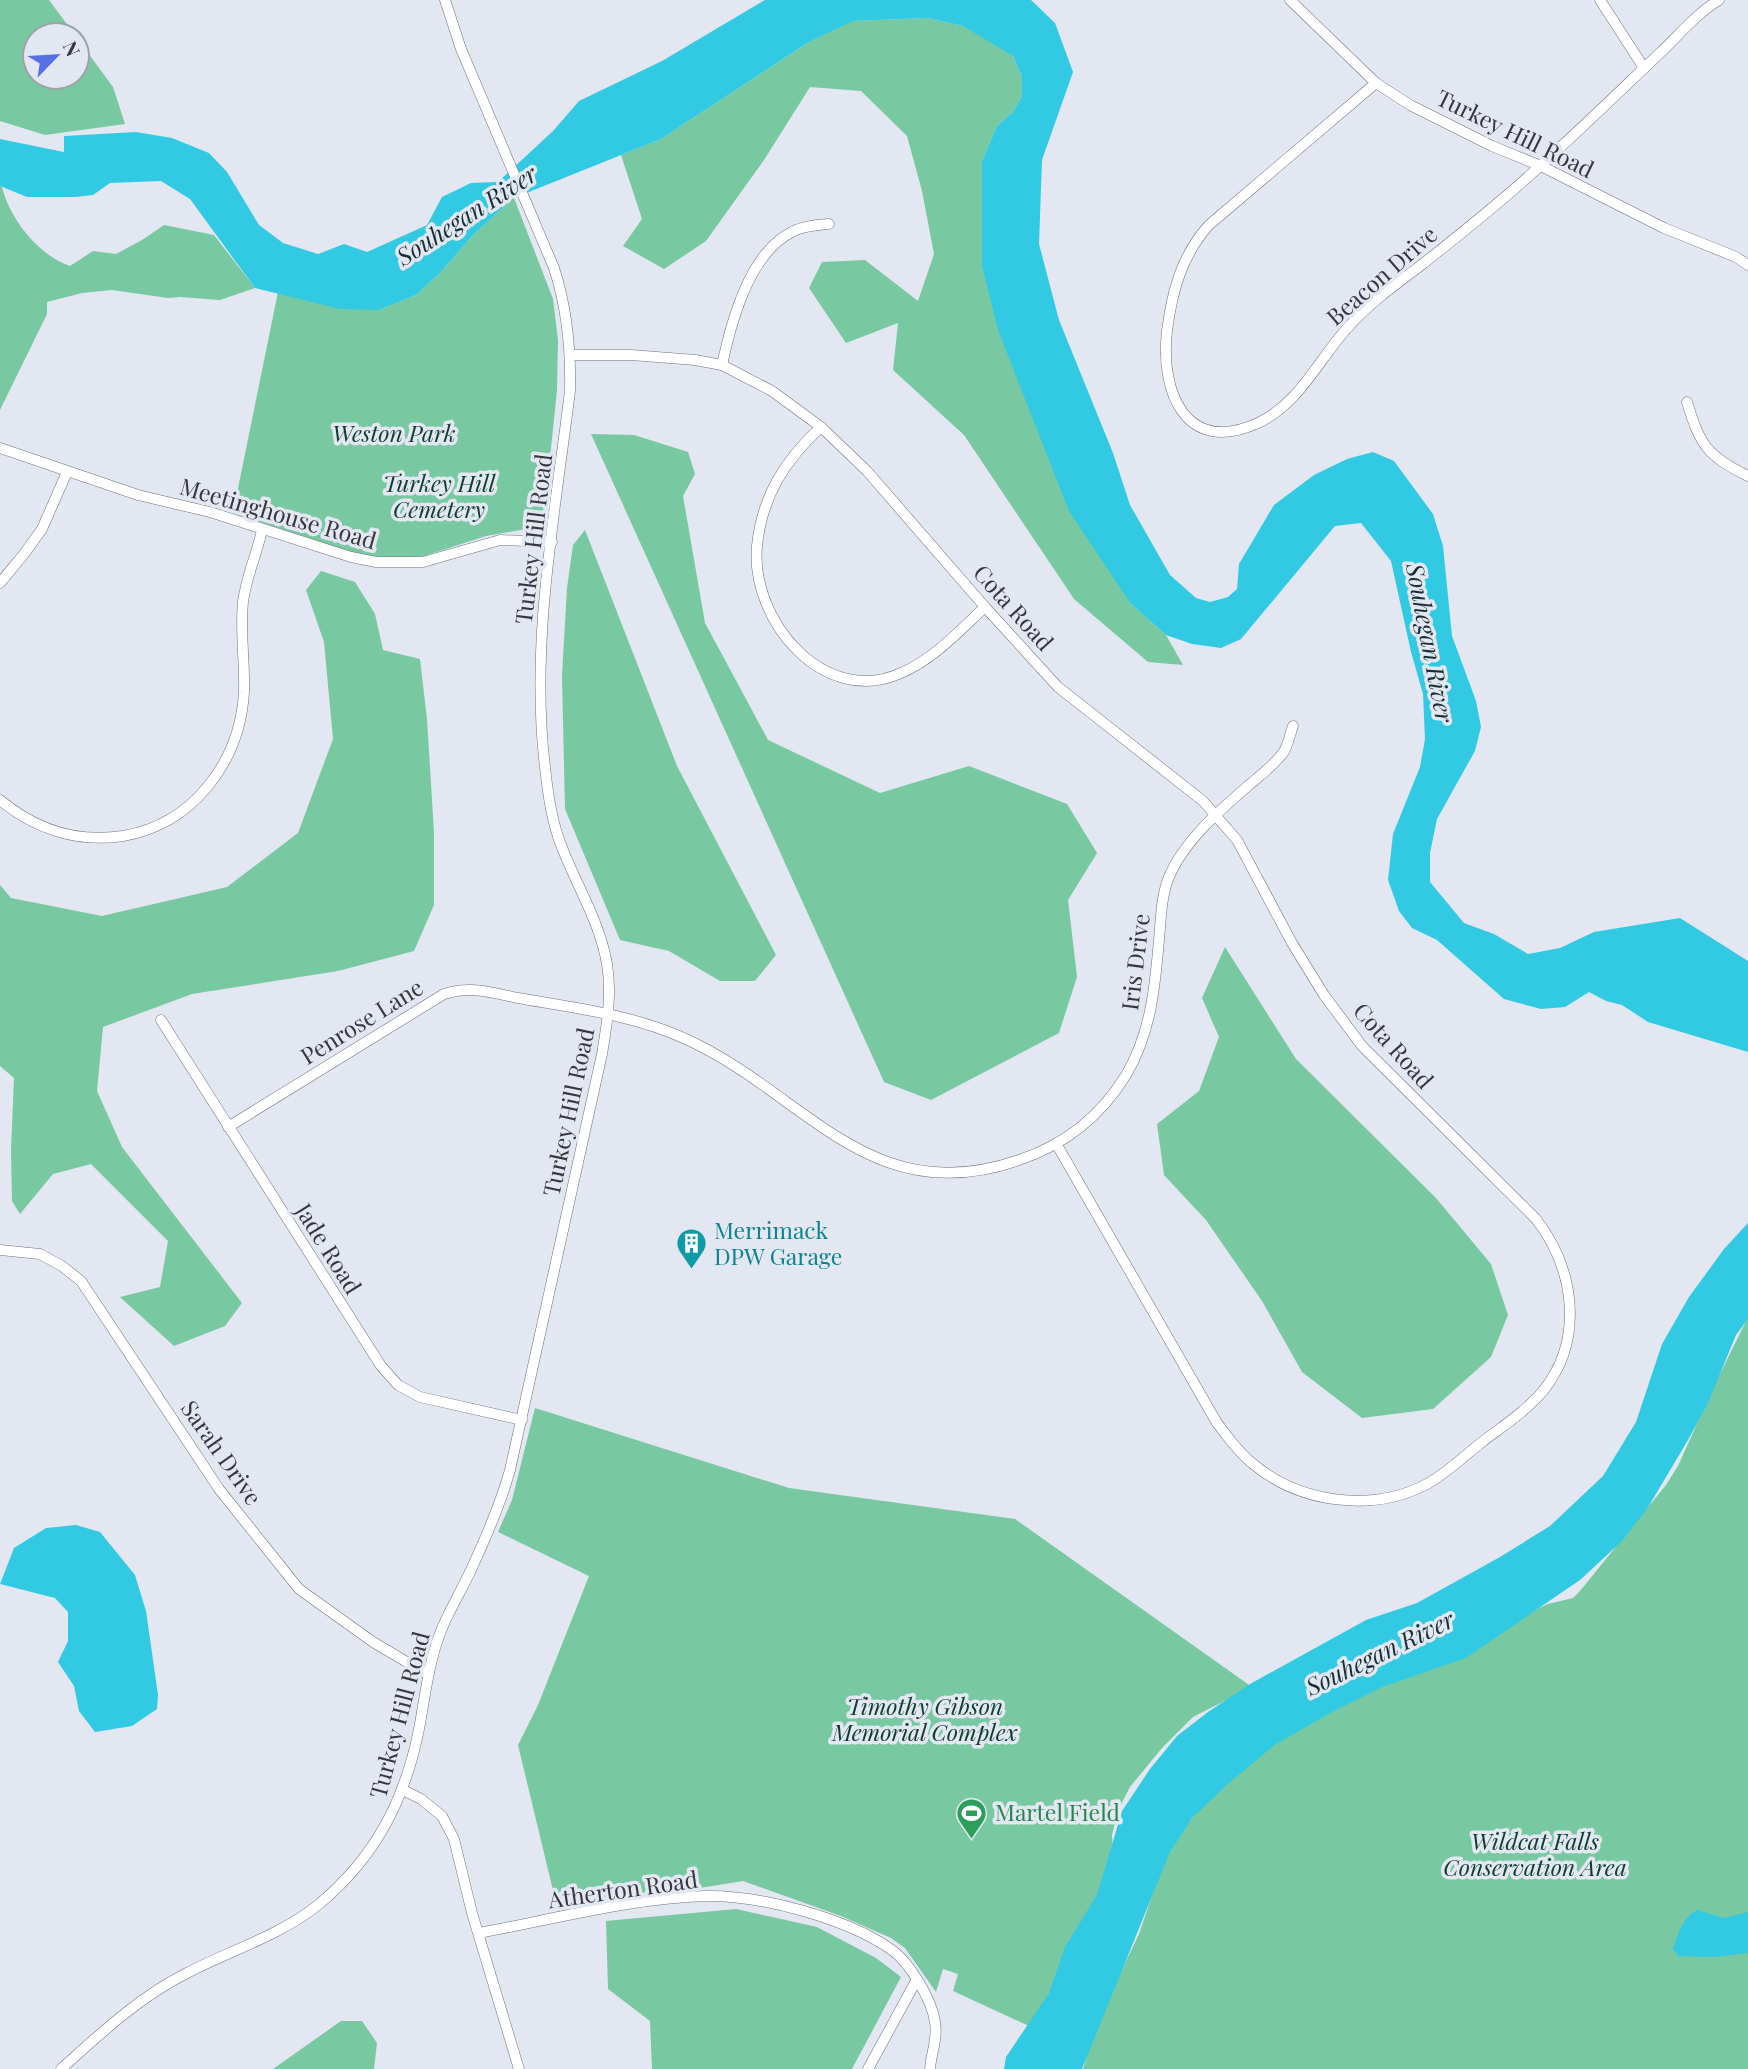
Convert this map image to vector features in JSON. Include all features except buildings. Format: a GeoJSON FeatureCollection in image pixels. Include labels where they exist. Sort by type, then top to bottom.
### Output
{"type":"FeatureCollection","features":[{"type":"Feature","properties":{"kind":"street","name":"Turkey Hill Road"},"geometry":{"type":"LineString","coordinates":[[61,2069],[133,2006],[164,1986],[278,1931],[319,1904],[346,1880],[392,1815],[403,1790],[419,1727],[427,1674],[442,1628],[489,1531],[505,1489],[609,1014],[607,966],[601,938],[562,849],[552,813],[545,766],[540,684],[542,625],[570,391],[571,355],[561,292],[461,49],[445,0]]}},
{"type":"Feature","properties":{"kind":"street","name":"Turkey Hill Road"},"geometry":{"type":"LineString","coordinates":[[1290,0],[1376,83],[1410,105],[1492,146],[1541,166],[1664,228],[1737,257],[1748,265]]}},
{"type":"Feature","properties":{"kind":"street"},"geometry":{"type":"LineString","coordinates":[[1600,0],[1644,68]]}},
{"type":"Feature","properties":{"kind":"street","name":"Beacon Drive"},"geometry":{"type":"LineString","coordinates":[[1376,83],[1209,225],[1188,253],[1175,289],[1165,363],[1173,398],[1186,417],[1196,425],[1221,432],[1234,431],[1258,423],[1280,410],[1352,323],[1541,166],[1719,0]]}},
{"type":"Feature","properties":{"kind":"street"},"geometry":{"type":"LineString","coordinates":[[722,365],[738,304],[762,260],[792,231],[829,223]]}},
{"type":"Feature","properties":{"kind":"street","name":"Cota Road"},"geometry":{"type":"LineString","coordinates":[[571,355],[668,357],[722,365],[772,391],[821,427],[867,471],[1058,687],[1203,801],[1217,815],[1237,840],[1292,943],[1324,995],[1362,1046],[1547,1232],[1562,1262],[1571,1313],[1566,1342],[1554,1373],[1545,1388],[1524,1410],[1443,1473],[1410,1491],[1373,1500],[1355,1501],[1318,1496],[1284,1484],[1252,1463],[1217,1423],[1056,1145]]}},
{"type":"Feature","properties":{"kind":"street"},"geometry":{"type":"LineString","coordinates":[[1687,402],[1694,427],[1705,447],[1719,461],[1748,476]]}},
{"type":"Feature","properties":{"kind":"street"},"geometry":{"type":"LineString","coordinates":[[821,427],[791,457],[777,477],[763,510],[757,548],[758,573],[764,598],[788,640],[807,659],[828,673],[852,680],[877,680],[901,674],[922,661],[985,607]]}},
{"type":"Feature","properties":{"kind":"street","name":"Meetinghouse Road"},"geometry":{"type":"LineString","coordinates":[[0,448],[138,495],[210,512],[351,557],[388,563],[430,560],[500,540],[552,542]]}},
{"type":"Feature","properties":{"kind":"street"},"geometry":{"type":"LineString","coordinates":[[0,583],[42,529],[67,472]]}},
{"type":"Feature","properties":{"kind":"street"},"geometry":{"type":"LineString","coordinates":[[0,800],[42,827],[76,836],[102,838],[128,835],[162,823],[204,792],[225,764],[238,732],[244,684],[243,603],[262,530]]}},
{"type":"Feature","properties":{"kind":"street","name":"Iris Drive"},"geometry":{"type":"LineString","coordinates":[[609,1014],[688,1040],[743,1072],[847,1145],[905,1168],[954,1173],[979,1170],[1004,1165],[1056,1145],[1096,1113],[1126,1074],[1137,1052],[1152,1004],[1162,904],[1168,878],[1181,855],[1217,815],[1284,752],[1293,726]]}},
{"type":"Feature","properties":{"kind":"street","name":"Penrose Lane"},"geometry":{"type":"LineString","coordinates":[[228,1127],[444,994],[468,989],[609,1014]]}},
{"type":"Feature","properties":{"kind":"street","name":"Jade Road"},"geometry":{"type":"LineString","coordinates":[[161,1020],[366,1344],[398,1385],[433,1401],[522,1420]]}},
{"type":"Feature","properties":{"kind":"street","name":"Sarah Drive"},"geometry":{"type":"LineString","coordinates":[[0,1250],[40,1254],[62,1266],[80,1281],[219,1489],[299,1588],[373,1642],[427,1674]]}},
{"type":"Feature","properties":{"kind":"street"},"geometry":{"type":"LineString","coordinates":[[403,1790],[431,1807],[442,1816],[449,1827],[518,2069]]}},
{"type":"Feature","properties":{"kind":"street","name":"Atherton Road"},"geometry":{"type":"LineString","coordinates":[[479,1933],[654,1901],[704,1896],[730,1897],[789,1908],[851,1929],[891,1949],[908,1965],[930,2004],[935,2019],[935,2045],[930,2069]]}},
{"type":"Feature","properties":{"kind":"street"},"geometry":{"type":"LineString","coordinates":[[868,2069],[916,1981]]}},
{"type":"Feature","properties":{"kind":"green space"},"geometry":{"type":"Polygon","coordinates":[[[0,0],[49,0],[65,21],[21,21],[21,91],[91,91],[91,57],[113,87],[125,124],[45,135],[0,121],[0,0]]]}},
{"type":"Feature","properties":{"kind":"green space"},"geometry":{"type":"Polygon","coordinates":[[[927,18],[963,26],[996,44],[1013,56],[1022,77],[1022,96],[1013,112],[997,126],[982,161],[982,266],[1131,604],[1166,635],[1183,665],[1148,662],[1074,599],[964,435],[893,370],[898,323],[846,343],[809,288],[822,262],[865,260],[918,301],[934,254],[922,191],[907,136],[861,91],[810,87],[764,160],[706,241],[664,269],[623,246],[642,219],[621,155],[661,139],[809,42],[852,21],[927,18]]]}},
{"type":"Feature","properties":{"kind":"green space"},"geometry":{"type":"Polygon","coordinates":[[[0,186],[27,234],[47,254],[70,266],[93,251],[116,254],[164,225],[214,235],[255,288],[220,300],[168,298],[112,290],[82,293],[47,302],[47,314],[0,410],[0,186]]]}},
{"type":"Feature","properties":{"kind":"green space","name":"Weston Park"},"geometry":{"type":"Polygon","coordinates":[[[514,198],[553,299],[558,340],[557,390],[543,526],[486,536],[424,556],[387,560],[353,553],[233,513],[278,292],[379,310],[416,295],[440,273],[474,234],[514,198]]]}},
{"type":"Feature","properties":{"kind":"green space"},"geometry":{"type":"Polygon","coordinates":[[[591,434],[634,435],[688,452],[695,474],[683,496],[705,623],[768,740],[880,793],[969,766],[1067,804],[1097,853],[1068,900],[1077,977],[1059,1033],[931,1100],[884,1082],[591,434]]]}},
{"type":"Feature","properties":{"kind":"green space"},"geometry":{"type":"Polygon","coordinates":[[[585,530],[677,766],[776,955],[755,981],[720,981],[669,951],[620,940],[565,809],[562,676],[567,588],[573,545],[585,530]]]}},
{"type":"Feature","properties":{"kind":"green space"},"geometry":{"type":"Polygon","coordinates":[[[321,571],[355,582],[375,614],[383,650],[420,659],[427,719],[434,832],[434,905],[414,951],[338,971],[192,994],[103,1027],[97,1091],[122,1147],[242,1303],[225,1326],[174,1346],[120,1297],[160,1287],[168,1241],[91,1164],[53,1174],[20,1214],[12,1201],[14,1078],[0,1066],[0,885],[11,898],[102,916],[227,887],[298,833],[333,739],[324,642],[306,590],[321,571]]]}},
{"type":"Feature","properties":{"kind":"green space"},"geometry":{"type":"Polygon","coordinates":[[[1225,947],[1296,1059],[1436,1198],[1491,1264],[1508,1315],[1491,1357],[1433,1409],[1362,1418],[1302,1372],[1262,1301],[1206,1220],[1164,1175],[1157,1124],[1199,1091],[1219,1037],[1202,998],[1225,947]]]}},
{"type":"Feature","properties":{"kind":"green space","name":"Wildcat Falls Conservation Area"},"geometry":{"type":"Polygon","coordinates":[[[1748,1317],[1748,2069],[1083,2069],[1094,2028],[1139,1934],[1162,1867],[1182,1830],[1213,1794],[1278,1741],[1337,1709],[1379,1681],[1548,1604],[1573,1598],[1666,1485],[1678,1466],[1748,1317]]]}},
{"type":"Feature","properties":{"kind":"green space","name":"Timothy Gibson Memorial Complex"},"geometry":{"type":"Polygon","coordinates":[[[535,1408],[789,1488],[1015,1519],[1252,1687],[1193,1717],[1162,1748],[1130,1787],[1118,1810],[1112,1835],[1113,1858],[1106,1882],[1045,2001],[1029,2026],[953,1991],[958,1974],[943,1969],[936,1992],[905,1948],[891,1938],[841,1916],[743,1881],[558,1911],[518,1745],[538,1705],[589,1576],[498,1532],[512,1500],[535,1408]]]}},
{"type":"Feature","properties":{"kind":"green space"},"geometry":{"type":"Polygon","coordinates":[[[736,1909],[817,1927],[876,1958],[901,1977],[852,2069],[652,2069],[650,2021],[608,1989],[606,1921],[736,1909]]]}},
{"type":"Feature","properties":{"kind":"green space"},"geometry":{"type":"Polygon","coordinates":[[[341,2021],[362,2021],[377,2043],[374,2069],[273,2069],[341,2021]]]}},
{"type":"Feature","properties":{"kind":"water","name":"Souhegan River"},"geometry":{"type":"Polygon","coordinates":[[[765,0],[1031,0],[1055,23],[1073,72],[1042,160],[1039,244],[1059,320],[1113,453],[1130,505],[1170,575],[1196,598],[1210,602],[1228,597],[1237,589],[1239,564],[1274,505],[1314,475],[1347,459],[1373,452],[1394,461],[1433,514],[1443,546],[1452,636],[1476,701],[1481,727],[1475,751],[1437,819],[1430,853],[1430,882],[1464,923],[1494,934],[1528,954],[1560,948],[1594,932],[1680,918],[1748,961],[1748,1052],[1648,1022],[1622,1005],[1606,1001],[1589,992],[1565,1007],[1541,1009],[1504,999],[1437,940],[1412,928],[1399,911],[1388,880],[1393,834],[1420,767],[1425,739],[1423,694],[1391,561],[1361,523],[1335,526],[1241,639],[1221,648],[1192,644],[1166,635],[1131,604],[1069,511],[998,330],[982,266],[982,161],[997,126],[1013,112],[1022,96],[1022,77],[1013,56],[963,26],[927,18],[853,21],[809,42],[661,139],[514,198],[474,234],[440,273],[416,295],[379,310],[340,309],[255,288],[190,199],[161,181],[110,183],[93,195],[75,197],[27,197],[0,186],[0,139],[64,152],[64,136],[136,132],[172,138],[209,153],[227,172],[259,225],[283,243],[318,254],[344,244],[367,252],[427,225],[442,197],[471,183],[498,182],[553,131],[579,101],[662,61],[765,0]]]}},
{"type":"Feature","properties":{"kind":"water","name":"Souhegan River"},"geometry":{"type":"Polygon","coordinates":[[[1748,1223],[1748,1319],[1736,1335],[1708,1403],[1688,1440],[1647,1509],[1621,1542],[1580,1580],[1466,1658],[1382,1687],[1334,1711],[1276,1744],[1230,1782],[1192,1818],[1170,1852],[1082,2069],[1004,2069],[1006,2057],[1049,1993],[1065,1947],[1097,1895],[1122,1811],[1150,1769],[1177,1736],[1250,1684],[1366,1620],[1417,1603],[1550,1526],[1603,1476],[1636,1422],[1662,1344],[1689,1297],[1724,1249],[1748,1223]]]}},
{"type":"Feature","properties":{"kind":"water"},"geometry":{"type":"Polygon","coordinates":[[[76,1525],[100,1532],[135,1575],[146,1611],[158,1695],[157,1709],[132,1726],[95,1732],[79,1711],[74,1686],[58,1662],[68,1641],[68,1612],[55,1598],[0,1584],[14,1548],[46,1528],[76,1525]]]}},
{"type":"Feature","properties":{"kind":"water"},"geometry":{"type":"Polygon","coordinates":[[[1697,1910],[1724,1918],[1748,1912],[1748,1953],[1715,1957],[1678,1956],[1673,1948],[1679,1932],[1688,1917],[1697,1910]]]}},
{"type":"Feature","properties":{"kind":"place","name":"Merrimack DPW Garage"},"geometry":{"type":"Point","coordinates":[691,1271]}},
{"type":"Feature","properties":{"kind":"place","name":"Martel Field"},"geometry":{"type":"Point","coordinates":[972,1840]}},
{"type":"Feature","properties":{"kind":"park label","name":"Turkey Hill Cemetery"},"geometry":{"type":"Point","coordinates":[439,497]}}]}
